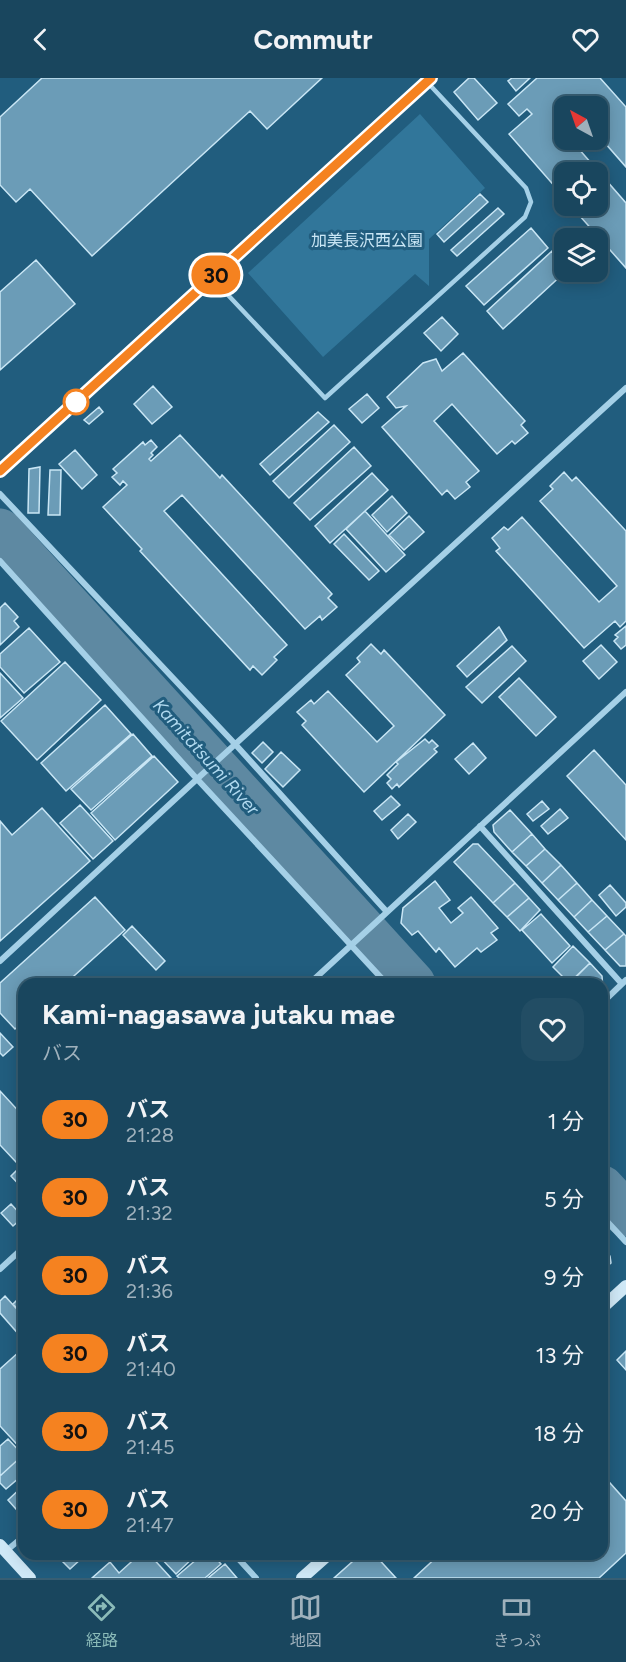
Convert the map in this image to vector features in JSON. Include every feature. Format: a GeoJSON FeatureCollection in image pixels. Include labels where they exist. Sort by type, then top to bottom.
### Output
{"type":"FeatureCollection","features":[{"type":"Feature","properties":{"kind":"street"},"geometry":{"type":"LineString","coordinates":[[0,471],[429,80]]}},
{"type":"Feature","properties":{"kind":"street"},"geometry":{"type":"LineString","coordinates":[[0,961],[626,388]]}},
{"type":"Feature","properties":{"kind":"street"},"geometry":{"type":"LineString","coordinates":[[0,494],[235,744],[384,915]]}},
{"type":"Feature","properties":{"kind":"street"},"geometry":{"type":"LineString","coordinates":[[0,561],[382,978]]}},
{"type":"Feature","properties":{"kind":"street"},"geometry":{"type":"LineString","coordinates":[[316,978],[626,692]]}},
{"type":"Feature","properties":{"kind":"street"},"geometry":{"type":"LineString","coordinates":[[480,826],[624,982],[608,997]]}},
{"type":"Feature","properties":{"kind":"street"},"geometry":{"type":"LineString","coordinates":[[608,1222],[626,1242]]}},
{"type":"Feature","properties":{"kind":"street"},"geometry":{"type":"LineString","coordinates":[[0,1269],[18,1252]]}},
{"type":"Feature","properties":{"kind":"street"},"geometry":{"type":"LineString","coordinates":[[608,1302],[626,1286]]}},
{"type":"Feature","properties":{"kind":"street"},"geometry":{"type":"LineString","coordinates":[[18,1539],[3,1548],[30,1578]]}},
{"type":"Feature","properties":{"kind":"street"},"geometry":{"type":"LineString","coordinates":[[240,1560],[256,1578]]}},
{"type":"Feature","properties":{"kind":"street"},"geometry":{"type":"LineString","coordinates":[[302,1578],[322,1560]]}},
{"type":"Feature","properties":{"kind":"lane"},"geometry":{"type":"LineString","coordinates":[[212,278],[325,398],[525,217],[531,202],[526,188],[429,80]]}},
{"type":"Feature","properties":{"kind":"green space","name":"加美長沢西公園"},"geometry":{"type":"Polygon","coordinates":[[[420,114],[485,188],[429,239],[429,286],[415,274],[323,357],[248,273],[420,114]]]}},
{"type":"Feature","properties":{"kind":"building"},"geometry":{"type":"Polygon","coordinates":[[[42,78],[322,78],[267,129],[250,111],[92,256],[30,189],[16,202],[0,185],[0,117],[42,78]]]}},
{"type":"Feature","properties":{"kind":"building"},"geometry":{"type":"Polygon","coordinates":[[[469,78],[474,78],[497,103],[478,120],[454,92],[469,78]]]}},
{"type":"Feature","properties":{"kind":"building"},"geometry":{"type":"Polygon","coordinates":[[[512,78],[530,78],[516,91],[508,81],[512,78]]]}},
{"type":"Feature","properties":{"kind":"building"},"geometry":{"type":"Polygon","coordinates":[[[537,78],[600,78],[626,107],[626,167],[608,147],[608,96],[554,96],[554,150],[580,150],[590,162],[554,162],[554,186],[509,134],[532,114],[527,109],[519,116],[508,104],[537,78]]]}},
{"type":"Feature","properties":{"kind":"building"},"geometry":{"type":"Polygon","coordinates":[[[608,182],[626,203],[626,268],[608,248],[608,228],[591,228],[580,216],[608,216],[608,182]]]}},
{"type":"Feature","properties":{"kind":"building"},"geometry":{"type":"Polygon","coordinates":[[[480,194],[488,202],[444,242],[437,234],[480,194]]]}},
{"type":"Feature","properties":{"kind":"building"},"geometry":{"type":"Polygon","coordinates":[[[498,208],[504,214],[457,256],[451,250],[498,208]]]}},
{"type":"Feature","properties":{"kind":"building"},"geometry":{"type":"Polygon","coordinates":[[[531,228],[548,248],[484,305],[466,286],[531,228]]]}},
{"type":"Feature","properties":{"kind":"building"},"geometry":{"type":"Polygon","coordinates":[[[552,251],[554,253],[554,282],[503,329],[487,311],[552,251]]]}},
{"type":"Feature","properties":{"kind":"building"},"geometry":{"type":"Polygon","coordinates":[[[36,260],[75,304],[0,370],[0,292],[36,260]]]}},
{"type":"Feature","properties":{"kind":"building"},"geometry":{"type":"Polygon","coordinates":[[[442,317],[458,334],[441,351],[424,333],[442,317]]]}},
{"type":"Feature","properties":{"kind":"building"},"geometry":{"type":"Polygon","coordinates":[[[463,353],[525,421],[521,425],[528,433],[515,444],[512,441],[497,454],[452,404],[434,421],[479,471],[466,482],[470,487],[455,499],[447,490],[442,495],[382,427],[406,406],[396,408],[387,397],[423,363],[436,359],[442,371],[463,353]]]}},
{"type":"Feature","properties":{"kind":"building"},"geometry":{"type":"Polygon","coordinates":[[[153,386],[172,407],[152,424],[134,404],[153,386]]]}},
{"type":"Feature","properties":{"kind":"building"},"geometry":{"type":"Polygon","coordinates":[[[367,394],[379,408],[362,423],[349,409],[367,394]]]}},
{"type":"Feature","properties":{"kind":"building"},"geometry":{"type":"Polygon","coordinates":[[[99,407],[103,412],[89,424],[84,420],[99,407]]]}},
{"type":"Feature","properties":{"kind":"building"},"geometry":{"type":"Polygon","coordinates":[[[318,412],[329,422],[270,475],[260,464],[318,412]]]}},
{"type":"Feature","properties":{"kind":"building"},"geometry":{"type":"Polygon","coordinates":[[[334,425],[350,442],[289,498],[273,481],[334,425]]]}},
{"type":"Feature","properties":{"kind":"building"},"geometry":{"type":"Polygon","coordinates":[[[180,435],[220,478],[222,475],[332,594],[328,598],[337,607],[322,620],[320,616],[305,629],[182,495],[164,511],[287,645],[274,657],[277,660],[262,675],[253,666],[250,670],[140,551],[142,549],[103,507],[127,485],[123,481],[120,485],[112,477],[117,473],[113,469],[143,442],[145,445],[151,440],[157,447],[151,453],[153,455],[149,459],[151,461],[180,435]]]}},
{"type":"Feature","properties":{"kind":"building"},"geometry":{"type":"Polygon","coordinates":[[[354,447],[371,466],[310,520],[294,503],[354,447]]]}},
{"type":"Feature","properties":{"kind":"building"},"geometry":{"type":"Polygon","coordinates":[[[75,450],[97,475],[82,489],[59,464],[75,450]]]}},
{"type":"Feature","properties":{"kind":"building"},"geometry":{"type":"Polygon","coordinates":[[[40,467],[39,513],[28,513],[29,469],[40,467]]]}},
{"type":"Feature","properties":{"kind":"building"},"geometry":{"type":"Polygon","coordinates":[[[50,470],[61,470],[60,515],[48,515],[50,470]]]}},
{"type":"Feature","properties":{"kind":"building"},"geometry":{"type":"Polygon","coordinates":[[[564,472],[572,481],[576,477],[626,531],[626,621],[620,627],[615,621],[584,648],[496,551],[500,548],[492,538],[504,527],[508,530],[522,517],[599,602],[617,586],[540,501],[553,489],[550,486],[564,472]]]}},
{"type":"Feature","properties":{"kind":"building"},"geometry":{"type":"Polygon","coordinates":[[[372,473],[388,490],[330,543],[315,526],[372,473]]]}},
{"type":"Feature","properties":{"kind":"building"},"geometry":{"type":"Polygon","coordinates":[[[392,496],[407,513],[387,532],[372,515],[392,496]]]}},
{"type":"Feature","properties":{"kind":"building"},"geometry":{"type":"Polygon","coordinates":[[[365,511],[405,555],[386,572],[346,529],[365,511]]]}},
{"type":"Feature","properties":{"kind":"building"},"geometry":{"type":"Polygon","coordinates":[[[409,516],[424,532],[404,550],[389,535],[409,516]]]}},
{"type":"Feature","properties":{"kind":"building"},"geometry":{"type":"Polygon","coordinates":[[[344,534],[379,571],[369,580],[334,544],[344,534]]]}},
{"type":"Feature","properties":{"kind":"building"},"geometry":{"type":"Polygon","coordinates":[[[5,603],[18,617],[14,621],[19,627],[0,645],[0,608],[5,603]]]}},
{"type":"Feature","properties":{"kind":"building"},"geometry":{"type":"Polygon","coordinates":[[[626,626],[626,645],[621,649],[614,641],[618,637],[615,635],[626,626]]]}},
{"type":"Feature","properties":{"kind":"building"},"geometry":{"type":"Polygon","coordinates":[[[499,627],[507,640],[467,677],[457,666],[499,627]]]}},
{"type":"Feature","properties":{"kind":"building"},"geometry":{"type":"Polygon","coordinates":[[[29,628],[60,662],[24,693],[0,667],[0,654],[29,628]]]}},
{"type":"Feature","properties":{"kind":"building"},"geometry":{"type":"Polygon","coordinates":[[[371,644],[381,654],[384,650],[445,715],[364,792],[302,725],[306,721],[297,712],[311,700],[314,704],[328,691],[377,742],[394,726],[346,675],[360,662],[357,658],[371,644]]]}},
{"type":"Feature","properties":{"kind":"building"},"geometry":{"type":"Polygon","coordinates":[[[601,645],[617,662],[599,679],[583,661],[601,645]]]}},
{"type":"Feature","properties":{"kind":"building"},"geometry":{"type":"Polygon","coordinates":[[[512,646],[526,661],[482,703],[466,687],[512,646]]]}},
{"type":"Feature","properties":{"kind":"building"},"geometry":{"type":"Polygon","coordinates":[[[65,662],[101,700],[37,760],[1,721],[65,662]]]}},
{"type":"Feature","properties":{"kind":"building"},"geometry":{"type":"Polygon","coordinates":[[[0,673],[23,698],[0,718],[0,673]]]}},
{"type":"Feature","properties":{"kind":"building"},"geometry":{"type":"Polygon","coordinates":[[[519,678],[556,717],[536,736],[499,697],[519,678]]]}},
{"type":"Feature","properties":{"kind":"building"},"geometry":{"type":"Polygon","coordinates":[[[105,705],[131,734],[66,791],[41,763],[105,705]]]}},
{"type":"Feature","properties":{"kind":"building"},"geometry":{"type":"Polygon","coordinates":[[[133,734],[152,756],[91,810],[71,789],[133,734]]]}},
{"type":"Feature","properties":{"kind":"building"},"geometry":{"type":"Polygon","coordinates":[[[425,739],[429,743],[432,740],[438,746],[434,749],[437,752],[399,787],[397,784],[392,789],[387,783],[391,779],[387,775],[398,764],[396,762],[425,739]]]}},
{"type":"Feature","properties":{"kind":"building"},"geometry":{"type":"Polygon","coordinates":[[[263,742],[273,752],[262,763],[252,753],[263,742]]]}},
{"type":"Feature","properties":{"kind":"building"},"geometry":{"type":"Polygon","coordinates":[[[473,743],[486,758],[469,774],[455,759],[473,743]]]}},
{"type":"Feature","properties":{"kind":"building"},"geometry":{"type":"Polygon","coordinates":[[[594,750],[626,785],[626,840],[567,776],[594,750]]]}},
{"type":"Feature","properties":{"kind":"building"},"geometry":{"type":"Polygon","coordinates":[[[281,752],[300,770],[283,787],[265,769],[281,752]]]}},
{"type":"Feature","properties":{"kind":"building"},"geometry":{"type":"Polygon","coordinates":[[[154,756],[178,782],[115,840],[91,813],[154,756]]]}},
{"type":"Feature","properties":{"kind":"building"},"geometry":{"type":"Polygon","coordinates":[[[391,796],[400,805],[382,820],[374,811],[391,796]]]}},
{"type":"Feature","properties":{"kind":"building"},"geometry":{"type":"Polygon","coordinates":[[[542,801],[549,809],[533,821],[527,814],[542,801]]]}},
{"type":"Feature","properties":{"kind":"building"},"geometry":{"type":"Polygon","coordinates":[[[80,805],[113,841],[93,859],[60,823],[80,805]]]}},
{"type":"Feature","properties":{"kind":"building"},"geometry":{"type":"Polygon","coordinates":[[[42,808],[90,861],[0,941],[0,821],[12,835],[42,808]]]}},
{"type":"Feature","properties":{"kind":"building"},"geometry":{"type":"Polygon","coordinates":[[[560,809],[568,818],[548,834],[541,826],[560,809]]]}},
{"type":"Feature","properties":{"kind":"building"},"geometry":{"type":"Polygon","coordinates":[[[510,810],[532,834],[512,852],[494,832],[493,825],[510,810]]]}},
{"type":"Feature","properties":{"kind":"building"},"geometry":{"type":"Polygon","coordinates":[[[408,814],[416,822],[398,839],[391,830],[408,814]]]}},
{"type":"Feature","properties":{"kind":"building"},"geometry":{"type":"Polygon","coordinates":[[[532,834],[545,849],[526,866],[512,852],[532,834]]]}},
{"type":"Feature","properties":{"kind":"building"},"geometry":{"type":"Polygon","coordinates":[[[473,844],[478,844],[515,883],[493,903],[454,862],[473,844]]]}},
{"type":"Feature","properties":{"kind":"building"},"geometry":{"type":"Polygon","coordinates":[[[545,849],[561,865],[542,883],[526,866],[545,849]]]}},
{"type":"Feature","properties":{"kind":"building"},"geometry":{"type":"Polygon","coordinates":[[[561,865],[577,883],[558,900],[542,883],[561,865]]]}},
{"type":"Feature","properties":{"kind":"building"},"geometry":{"type":"Polygon","coordinates":[[[435,881],[450,900],[439,908],[451,923],[463,913],[458,908],[471,897],[498,928],[491,933],[497,940],[481,952],[477,948],[455,967],[439,948],[436,952],[418,931],[412,935],[401,923],[403,908],[435,881]]]}},
{"type":"Feature","properties":{"kind":"building"},"geometry":{"type":"Polygon","coordinates":[[[515,883],[529,898],[507,917],[493,903],[515,883]]]}},
{"type":"Feature","properties":{"kind":"building"},"geometry":{"type":"Polygon","coordinates":[[[577,883],[592,900],[574,917],[558,900],[577,883]]]}},
{"type":"Feature","properties":{"kind":"building"},"geometry":{"type":"Polygon","coordinates":[[[610,885],[626,903],[626,907],[616,916],[599,895],[610,885]]]}},
{"type":"Feature","properties":{"kind":"building"},"geometry":{"type":"Polygon","coordinates":[[[95,897],[125,930],[72,978],[18,978],[18,1026],[15,1029],[0,1013],[0,983],[95,897]]]}},
{"type":"Feature","properties":{"kind":"building"},"geometry":{"type":"Polygon","coordinates":[[[529,898],[540,910],[520,931],[507,917],[529,898]]]}},
{"type":"Feature","properties":{"kind":"building"},"geometry":{"type":"Polygon","coordinates":[[[592,900],[607,916],[588,932],[574,917],[592,900]]]}},
{"type":"Feature","properties":{"kind":"building"},"geometry":{"type":"Polygon","coordinates":[[[541,914],[570,946],[552,963],[522,930],[541,914]]]}},
{"type":"Feature","properties":{"kind":"building"},"geometry":{"type":"Polygon","coordinates":[[[607,916],[624,934],[605,950],[588,932],[607,916]]]}},
{"type":"Feature","properties":{"kind":"building"},"geometry":{"type":"Polygon","coordinates":[[[132,926],[165,961],[156,970],[123,935],[132,926]]]}},
{"type":"Feature","properties":{"kind":"building"},"geometry":{"type":"Polygon","coordinates":[[[624,934],[626,936],[626,966],[620,966],[605,950],[624,934]]]}},
{"type":"Feature","properties":{"kind":"building"},"geometry":{"type":"Polygon","coordinates":[[[573,946],[590,963],[574,978],[564,978],[553,967],[573,946]]]}},
{"type":"Feature","properties":{"kind":"building"},"geometry":{"type":"Polygon","coordinates":[[[590,963],[602,978],[575,978],[590,963]]]}},
{"type":"Feature","properties":{"kind":"building"},"geometry":{"type":"Polygon","coordinates":[[[0,1033],[13,1047],[3,1056],[0,1053],[0,1033]]]}},
{"type":"Feature","properties":{"kind":"building"},"geometry":{"type":"Polygon","coordinates":[[[0,1091],[18,1110],[18,1160],[16,1162],[0,1145],[0,1091]]]}},
{"type":"Feature","properties":{"kind":"building"},"geometry":{"type":"Polygon","coordinates":[[[18,1169],[18,1184],[11,1176],[18,1169]]]}},
{"type":"Feature","properties":{"kind":"building"},"geometry":{"type":"Polygon","coordinates":[[[11,1204],[18,1212],[18,1222],[13,1226],[1,1213],[11,1204]]]}},
{"type":"Feature","properties":{"kind":"building"},"geometry":{"type":"Polygon","coordinates":[[[608,1254],[610,1256],[611,1263],[608,1266],[608,1254]]]}},
{"type":"Feature","properties":{"kind":"building"},"geometry":{"type":"Polygon","coordinates":[[[5,1296],[18,1310],[18,1334],[0,1313],[0,1301],[5,1296]]]}},
{"type":"Feature","properties":{"kind":"building"},"geometry":{"type":"Polygon","coordinates":[[[18,1299],[18,1310],[13,1304],[18,1299]]]}},
{"type":"Feature","properties":{"kind":"building"},"geometry":{"type":"Polygon","coordinates":[[[626,1351],[626,1370],[617,1360],[626,1351]]]}},
{"type":"Feature","properties":{"kind":"building"},"geometry":{"type":"Polygon","coordinates":[[[18,1353],[18,1446],[0,1426],[0,1369],[18,1353]]]}},
{"type":"Feature","properties":{"kind":"building"},"geometry":{"type":"Polygon","coordinates":[[[8,1439],[18,1450],[18,1460],[0,1476],[0,1446],[8,1439]]]}},
{"type":"Feature","properties":{"kind":"building"},"geometry":{"type":"Polygon","coordinates":[[[18,1460],[18,1479],[6,1489],[0,1483],[0,1476],[18,1460]]]}},
{"type":"Feature","properties":{"kind":"building"},"geometry":{"type":"Polygon","coordinates":[[[608,1481],[626,1501],[626,1553],[599,1578],[414,1578],[434,1560],[608,1560],[608,1481]]]}},
{"type":"Feature","properties":{"kind":"building"},"geometry":{"type":"Polygon","coordinates":[[[18,1491],[18,1511],[8,1500],[18,1491]]]}},
{"type":"Feature","properties":{"kind":"building"},"geometry":{"type":"Polygon","coordinates":[[[61,1560],[80,1560],[70,1569],[61,1560]]]}},
{"type":"Feature","properties":{"kind":"building"},"geometry":{"type":"Polygon","coordinates":[[[133,1560],[154,1560],[171,1578],[92,1578],[110,1562],[119,1573],[133,1560]]]}},
{"type":"Feature","properties":{"kind":"building"},"geometry":{"type":"Polygon","coordinates":[[[163,1560],[191,1560],[176,1574],[163,1560]]]}},
{"type":"Feature","properties":{"kind":"building"},"geometry":{"type":"Polygon","coordinates":[[[196,1560],[217,1560],[221,1564],[205,1578],[179,1578],[177,1576],[196,1560]]]}},
{"type":"Feature","properties":{"kind":"building"},"geometry":{"type":"Polygon","coordinates":[[[354,1560],[380,1560],[396,1578],[334,1578],[354,1560]]]}},
{"type":"Feature","properties":{"kind":"building"},"geometry":{"type":"Polygon","coordinates":[[[225,1564],[237,1578],[208,1578],[225,1564]]]}},
{"type":"Feature","properties":{"kind":"waterway","name":"Kamitatsumi River"},"geometry":{"type":"LineString","coordinates":[[0,531],[408,978]]}},
{"type":"Feature","properties":{"kind":"waterway","name":"Kamitatsumi River"},"geometry":{"type":"LineString","coordinates":[[608,1194],[626,1214]]}},
{"type":"Feature","properties":{"kind":"bus line","name":"30"},"geometry":{"type":"LineString","coordinates":[[0,471],[431,78]]}}]}
